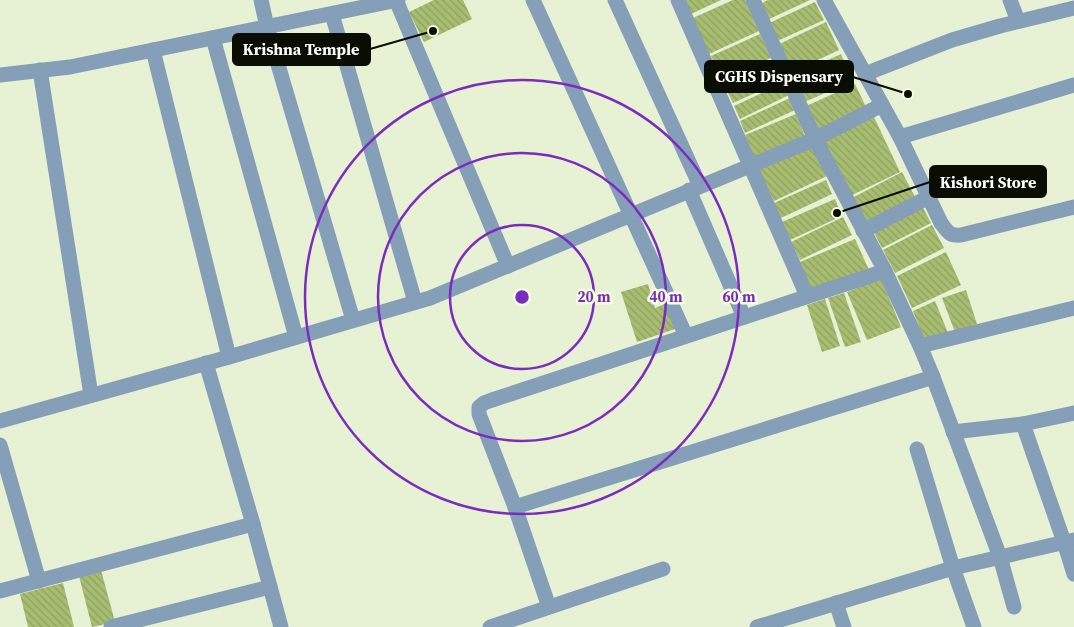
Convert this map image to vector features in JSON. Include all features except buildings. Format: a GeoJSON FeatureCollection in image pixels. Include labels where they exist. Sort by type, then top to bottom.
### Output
{"type":"FeatureCollection","features":[{"type":"Feature","properties":{"kind":"street"},"geometry":{"type":"LineString","coordinates":[[262,0],[267,27],[353,320]]}},
{"type":"Feature","properties":{"kind":"street"},"geometry":{"type":"LineString","coordinates":[[0,75],[70,67],[397,0],[508,266]]}},
{"type":"Feature","properties":{"kind":"street"},"geometry":{"type":"LineString","coordinates":[[533,0],[686,336]]}},
{"type":"Feature","properties":{"kind":"street"},"geometry":{"type":"LineString","coordinates":[[614,0],[695,188],[744,317]]}},
{"type":"Feature","properties":{"kind":"street"},"geometry":{"type":"LineString","coordinates":[[678,0],[807,296]]}},
{"type":"Feature","properties":{"kind":"street"},"geometry":{"type":"LineString","coordinates":[[753,0],[815,138],[885,270],[920,346],[1000,558],[1014,607]]}},
{"type":"Feature","properties":{"kind":"street"},"geometry":{"type":"LineString","coordinates":[[824,0],[900,138],[941,223],[948,232],[954,235],[961,235],[1074,207]]}},
{"type":"Feature","properties":{"kind":"street"},"geometry":{"type":"LineString","coordinates":[[1010,0],[1018,21]]}},
{"type":"Feature","properties":{"kind":"street"},"geometry":{"type":"LineString","coordinates":[[865,74],[952,40],[1018,21],[1074,8]]}},
{"type":"Feature","properties":{"kind":"street"},"geometry":{"type":"LineString","coordinates":[[332,14],[415,302]]}},
{"type":"Feature","properties":{"kind":"street"},"geometry":{"type":"LineString","coordinates":[[213,38],[296,338]]}},
{"type":"Feature","properties":{"kind":"street"},"geometry":{"type":"LineString","coordinates":[[152,50],[229,357]]}},
{"type":"Feature","properties":{"kind":"street"},"geometry":{"type":"LineString","coordinates":[[40,70],[91,395]]}},
{"type":"Feature","properties":{"kind":"street"},"geometry":{"type":"LineString","coordinates":[[900,138],[1074,86]]}},
{"type":"Feature","properties":{"kind":"street"},"geometry":{"type":"LineString","coordinates":[[0,421],[296,338],[430,298],[815,138],[882,105]]}},
{"type":"Feature","properties":{"kind":"street"},"geometry":{"type":"LineString","coordinates":[[863,231],[929,197]]}},
{"type":"Feature","properties":{"kind":"street"},"geometry":{"type":"LineString","coordinates":[[549,607],[515,508],[479,414],[479,407],[492,400],[885,270]]}},
{"type":"Feature","properties":{"kind":"street"},"geometry":{"type":"LineString","coordinates":[[920,346],[1074,308]]}},
{"type":"Feature","properties":{"kind":"street"},"geometry":{"type":"LineString","coordinates":[[206,363],[281,627]]}},
{"type":"Feature","properties":{"kind":"street"},"geometry":{"type":"LineString","coordinates":[[515,508],[933,377]]}},
{"type":"Feature","properties":{"kind":"street"},"geometry":{"type":"LineString","coordinates":[[953,432],[1023,424],[1074,413]]}},
{"type":"Feature","properties":{"kind":"street"},"geometry":{"type":"LineString","coordinates":[[1023,424],[1069,541],[1074,574]]}},
{"type":"Feature","properties":{"kind":"street"},"geometry":{"type":"LineString","coordinates":[[0,445],[39,580]]}},
{"type":"Feature","properties":{"kind":"street"},"geometry":{"type":"LineString","coordinates":[[917,449],[953,568],[974,627]]}},
{"type":"Feature","properties":{"kind":"street"},"geometry":{"type":"LineString","coordinates":[[0,591],[253,524]]}},
{"type":"Feature","properties":{"kind":"street"},"geometry":{"type":"LineString","coordinates":[[757,627],[953,568],[1069,541]]}},
{"type":"Feature","properties":{"kind":"street"},"geometry":{"type":"LineString","coordinates":[[490,627],[664,570]]}},
{"type":"Feature","properties":{"kind":"street"},"geometry":{"type":"LineString","coordinates":[[111,627],[270,586]]}},
{"type":"Feature","properties":{"kind":"street"},"geometry":{"type":"LineString","coordinates":[[836,603],[844,627]]}},
{"type":"Feature","properties":{"kind":"place","name":"Krishna Temple"},"geometry":{"type":"Point","coordinates":[433,31]}},
{"type":"Feature","properties":{"kind":"place","name":"CGHS Dispensary"},"geometry":{"type":"Point","coordinates":[908,94]}},
{"type":"Feature","properties":{"kind":"place","name":"Kishori Store"},"geometry":{"type":"Point","coordinates":[837,213]}}]}
